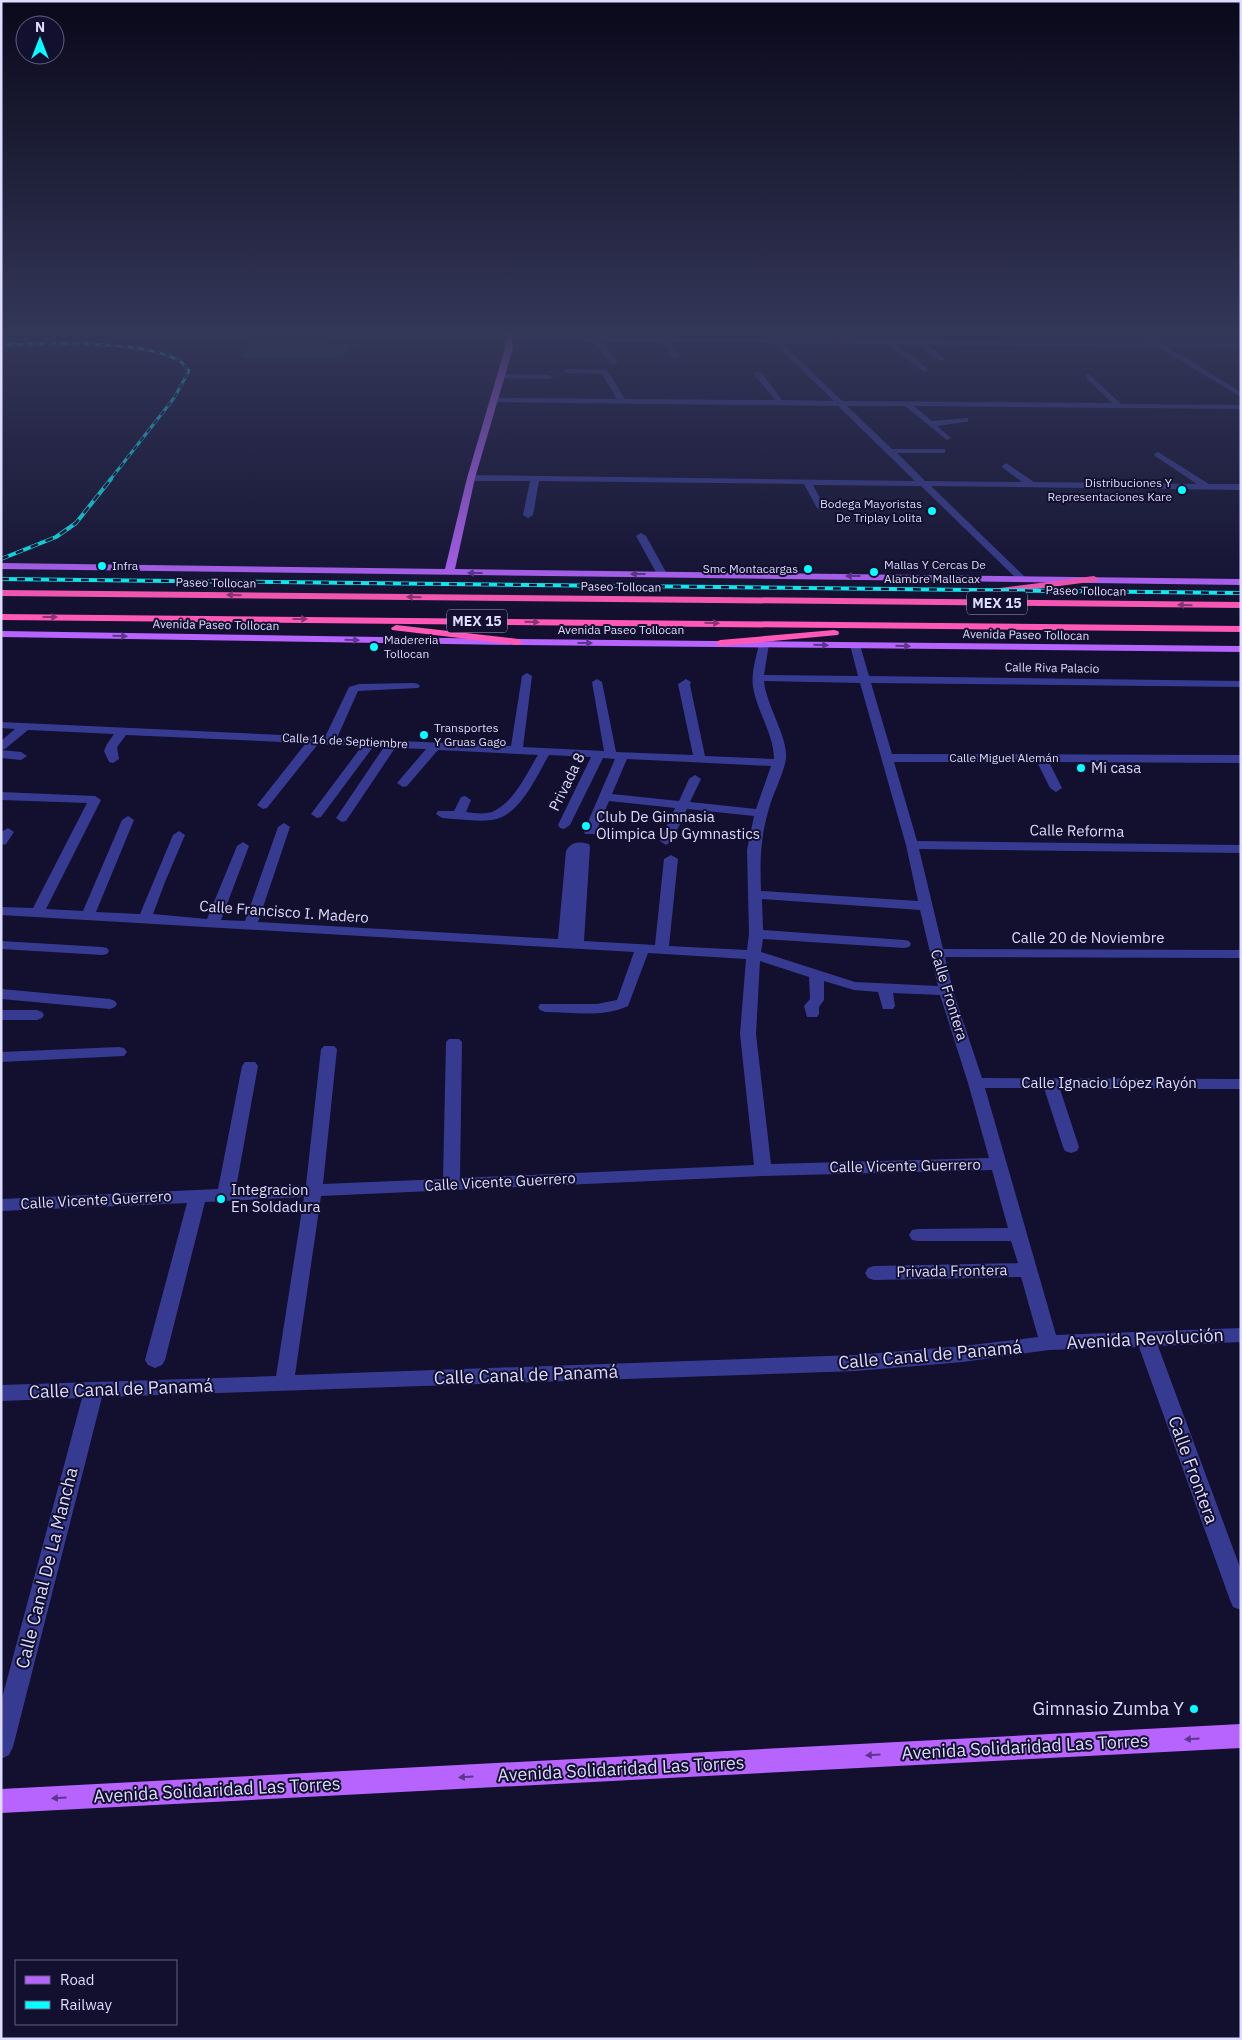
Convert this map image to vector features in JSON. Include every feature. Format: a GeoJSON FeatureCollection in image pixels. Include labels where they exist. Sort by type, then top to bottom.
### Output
{"type":"FeatureCollection","features":[{"type":"Feature","properties":{"kind":"highway"},"geometry":{"type":"LineString","coordinates":[[760,600],[947,596],[1019,590],[1094,579]]}},
{"type":"Feature","properties":{"kind":"highway","name":"Paseo Tollocan"},"geometry":{"type":"LineString","coordinates":[[1,592],[1241,606]]}},
{"type":"Feature","properties":{"kind":"highway","name":"MEX 15"},"geometry":{"type":"LineString","coordinates":[[1,617],[1241,629]]}},
{"type":"Feature","properties":{"kind":"highway"},"geometry":{"type":"LineString","coordinates":[[322,619],[518,642]]}},
{"type":"Feature","properties":{"kind":"highway"},"geometry":{"type":"LineString","coordinates":[[720,643],[843,632],[952,626]]}},
{"type":"Feature","properties":{"kind":"highway"},"geometry":{"type":"LineString","coordinates":[[1122,628],[1241,635]]}},
{"type":"Feature","properties":{"kind":"main road"},"geometry":{"type":"LineString","coordinates":[[449,573],[471,478],[487,425]]}},
{"type":"Feature","properties":{"kind":"main road"},"geometry":{"type":"LineString","coordinates":[[1,566],[1241,582]]}},
{"type":"Feature","properties":{"kind":"main road"},"geometry":{"type":"LineString","coordinates":[[1,575],[22,572],[62,571],[350,575],[431,573]]}},
{"type":"Feature","properties":{"kind":"main road","name":"Avenida Paseo Tollocan"},"geometry":{"type":"LineString","coordinates":[[1,634],[518,642],[1241,649]]}},
{"type":"Feature","properties":{"kind":"main road"},"geometry":{"type":"LineString","coordinates":[[1080,648],[1117,644],[1241,642]]}},
{"type":"Feature","properties":{"kind":"main road","name":"Avenida Solidaridad Las Torres"},"geometry":{"type":"LineString","coordinates":[[1,1801],[1241,1736]]}},
{"type":"Feature","properties":{"kind":"street"},"geometry":{"type":"LineString","coordinates":[[861,425],[1021,578]]}},
{"type":"Feature","properties":{"kind":"street"},"geometry":{"type":"LineString","coordinates":[[931,425],[947,438]]}},
{"type":"Feature","properties":{"kind":"street"},"geometry":{"type":"LineString","coordinates":[[888,451],[942,451]]}},
{"type":"Feature","properties":{"kind":"street"},"geometry":{"type":"LineString","coordinates":[[1158,454],[1206,486]]}},
{"type":"Feature","properties":{"kind":"street"},"geometry":{"type":"LineString","coordinates":[[1006,466],[1030,484]]}},
{"type":"Feature","properties":{"kind":"street"},"geometry":{"type":"LineString","coordinates":[[471,478],[1241,487]]}},
{"type":"Feature","properties":{"kind":"street"},"geometry":{"type":"LineString","coordinates":[[528,515],[534,479]]}},
{"type":"Feature","properties":{"kind":"street"},"geometry":{"type":"LineString","coordinates":[[807,481],[822,508]]}},
{"type":"Feature","properties":{"kind":"street"},"geometry":{"type":"LineString","coordinates":[[641,536],[662,574]]}},
{"type":"Feature","properties":{"kind":"street"},"geometry":{"type":"LineString","coordinates":[[763,1170],[748,1034],[748,1015],[756,934],[753,850],[761,813],[779,763],[779,748],[761,700],[759,678],[764,644]]}},
{"type":"Feature","properties":{"kind":"street","name":"Calle Frontera"},"geometry":{"type":"LineString","coordinates":[[855,645],[912,845],[946,991],[976,1083],[1050,1343]]}},
{"type":"Feature","properties":{"kind":"street"},"geometry":{"type":"LineString","coordinates":[[517,749],[527,676]]}},
{"type":"Feature","properties":{"kind":"street","name":"Calle Riva Palacio"},"geometry":{"type":"LineString","coordinates":[[759,678],[1241,684]]}},
{"type":"Feature","properties":{"kind":"street"},"geometry":{"type":"LineString","coordinates":[[590,831],[605,797],[611,754],[597,682]]}},
{"type":"Feature","properties":{"kind":"street"},"geometry":{"type":"LineString","coordinates":[[686,682],[684,684],[700,758]]}},
{"type":"Feature","properties":{"kind":"street"},"geometry":{"type":"LineString","coordinates":[[330,740],[353,689],[359,687],[414,686]]}},
{"type":"Feature","properties":{"kind":"street","name":"Calle 16 de Septiembre"},"geometry":{"type":"LineString","coordinates":[[1,726],[330,740],[779,763]]}},
{"type":"Feature","properties":{"kind":"street"},"geometry":{"type":"LineString","coordinates":[[1,747],[24,727]]}},
{"type":"Feature","properties":{"kind":"street"},"geometry":{"type":"LineString","coordinates":[[113,758],[110,754],[110,748],[123,731]]}},
{"type":"Feature","properties":{"kind":"street"},"geometry":{"type":"LineString","coordinates":[[263,805],[315,740]]}},
{"type":"Feature","properties":{"kind":"street"},"geometry":{"type":"LineString","coordinates":[[317,814],[371,742]]}},
{"type":"Feature","properties":{"kind":"street"},"geometry":{"type":"LineString","coordinates":[[342,818],[392,744]]}},
{"type":"Feature","properties":{"kind":"street"},"geometry":{"type":"LineString","coordinates":[[403,783],[435,746]]}},
{"type":"Feature","properties":{"kind":"street"},"geometry":{"type":"LineString","coordinates":[[452,758],[460,747]]}},
{"type":"Feature","properties":{"kind":"street"},"geometry":{"type":"LineString","coordinates":[[442,814],[492,816],[503,812],[518,795],[546,751]]}},
{"type":"Feature","properties":{"kind":"street"},"geometry":{"type":"LineString","coordinates":[[1,754],[22,756]]}},
{"type":"Feature","properties":{"kind":"street","name":"Privada 8"},"geometry":{"type":"LineString","coordinates":[[564,825],[611,754]]}},
{"type":"Feature","properties":{"kind":"street","name":"Calle Miguel Alemán"},"geometry":{"type":"LineString","coordinates":[[888,758],[1241,759]]}},
{"type":"Feature","properties":{"kind":"street"},"geometry":{"type":"LineString","coordinates":[[1041,758],[1056,788]]}},
{"type":"Feature","properties":{"kind":"street"},"geometry":{"type":"LineString","coordinates":[[666,841],[695,778]]}},
{"type":"Feature","properties":{"kind":"street"},"geometry":{"type":"LineString","coordinates":[[1,796],[95,800],[37,912]]}},
{"type":"Feature","properties":{"kind":"street"},"geometry":{"type":"LineString","coordinates":[[605,797],[761,813]]}},
{"type":"Feature","properties":{"kind":"street"},"geometry":{"type":"LineString","coordinates":[[459,815],[465,800]]}},
{"type":"Feature","properties":{"kind":"street"},"geometry":{"type":"LineString","coordinates":[[88,915],[128,820]]}},
{"type":"Feature","properties":{"kind":"street"},"geometry":{"type":"LineString","coordinates":[[250,926],[284,827]]}},
{"type":"Feature","properties":{"kind":"street"},"geometry":{"type":"LineString","coordinates":[[145,918],[158,882],[179,835]]}},
{"type":"Feature","properties":{"kind":"street","name":"Calle Reforma"},"geometry":{"type":"LineString","coordinates":[[912,845],[1241,849]]}},
{"type":"Feature","properties":{"kind":"street"},"geometry":{"type":"LineString","coordinates":[[212,924],[243,846]]}},
{"type":"Feature","properties":{"kind":"street"},"geometry":{"type":"LineString","coordinates":[[571,946],[584,847]]}},
{"type":"Feature","properties":{"kind":"street"},"geometry":{"type":"LineString","coordinates":[[661,951],[672,859]]}},
{"type":"Feature","properties":{"kind":"street"},"geometry":{"type":"LineString","coordinates":[[755,895],[925,906]]}},
{"type":"Feature","properties":{"kind":"street","name":"Calle Francisco I. Madero"},"geometry":{"type":"LineString","coordinates":[[2,914],[37,912],[571,946],[754,955],[849,984],[884,989],[946,991]]}},
{"type":"Feature","properties":{"kind":"street"},"geometry":{"type":"LineString","coordinates":[[756,934],[904,944]]}},
{"type":"Feature","properties":{"kind":"street"},"geometry":{"type":"LineString","coordinates":[[1,945],[102,951]]}},
{"type":"Feature","properties":{"kind":"street"},"geometry":{"type":"LineString","coordinates":[[545,1007],[606,1008],[620,1006],[623,1003],[642,950]]}},
{"type":"Feature","properties":{"kind":"street","name":"Calle 20 de Noviembre"},"geometry":{"type":"LineString","coordinates":[[936,954],[1241,954]]}},
{"type":"Feature","properties":{"kind":"street"},"geometry":{"type":"LineString","coordinates":[[812,1014],[811,1006],[817,1000],[816,975]]}},
{"type":"Feature","properties":{"kind":"street"},"geometry":{"type":"LineString","coordinates":[[884,989],[888,1006]]}},
{"type":"Feature","properties":{"kind":"street"},"geometry":{"type":"LineString","coordinates":[[1,994],[110,1004]]}},
{"type":"Feature","properties":{"kind":"street"},"geometry":{"type":"LineString","coordinates":[[1,1015],[37,1015]]}},
{"type":"Feature","properties":{"kind":"street"},"geometry":{"type":"LineString","coordinates":[[451,1185],[454,1042]]}},
{"type":"Feature","properties":{"kind":"street"},"geometry":{"type":"LineString","coordinates":[[284,1383],[314,1190],[328,1049]]}},
{"type":"Feature","properties":{"kind":"street"},"geometry":{"type":"LineString","coordinates":[[1,1057],[119,1052]]}},
{"type":"Feature","properties":{"kind":"street"},"geometry":{"type":"LineString","coordinates":[[226,1194],[250,1066]]}},
{"type":"Feature","properties":{"kind":"street","name":"Calle Ignacio López Rayón"},"geometry":{"type":"LineString","coordinates":[[976,1083],[1241,1084]]}},
{"type":"Feature","properties":{"kind":"street"},"geometry":{"type":"LineString","coordinates":[[1050,1083],[1070,1147]]}},
{"type":"Feature","properties":{"kind":"street","name":"Calle Vicente Guerrero"},"geometry":{"type":"LineString","coordinates":[[1,1205],[763,1170],[999,1164]]}},
{"type":"Feature","properties":{"kind":"street"},"geometry":{"type":"LineString","coordinates":[[155,1360],[198,1196]]}},
{"type":"Feature","properties":{"kind":"street"},"geometry":{"type":"LineString","coordinates":[[918,1235],[1019,1234]]}},
{"type":"Feature","properties":{"kind":"street","name":"Privada Frontera"},"geometry":{"type":"LineString","coordinates":[[874,1273],[1029,1270]]}},
{"type":"Feature","properties":{"kind":"street","name":"Avenida Revolución"},"geometry":{"type":"LineString","coordinates":[[1050,1343],[1241,1335]]}},
{"type":"Feature","properties":{"kind":"street","name":"Calle Frontera"},"geometry":{"type":"LineString","coordinates":[[1146,1339],[1241,1600]]}},
{"type":"Feature","properties":{"kind":"street","name":"Calle Canal de Panamá"},"geometry":{"type":"LineString","coordinates":[[1,1393],[856,1363],[963,1354],[1050,1343]]}},
{"type":"Feature","properties":{"kind":"street","name":"Calle Canal De La Mancha"},"geometry":{"type":"LineString","coordinates":[[1,1747],[94,1389]]}},
{"type":"Feature","properties":{"kind":"railway"},"geometry":{"type":"LineString","coordinates":[[110,480],[153,425]]}},
{"type":"Feature","properties":{"kind":"railway"},"geometry":{"type":"LineString","coordinates":[[1,559],[56,537],[76,523],[111,479]]}},
{"type":"Feature","properties":{"kind":"railway"},"geometry":{"type":"LineString","coordinates":[[1,579],[1241,593]]}},
{"type":"Feature","properties":{"kind":"place","name":"Distribuciones Y Representaciones Kare"},"geometry":{"type":"Point","coordinates":[1182,490]}},
{"type":"Feature","properties":{"kind":"place","name":"Bodega Mayoristas De Triplay Lolita"},"geometry":{"type":"Point","coordinates":[932,511]}},
{"type":"Feature","properties":{"kind":"place","name":"Infra"},"geometry":{"type":"Point","coordinates":[102,566]}},
{"type":"Feature","properties":{"kind":"place","name":"Smc Montacargas"},"geometry":{"type":"Point","coordinates":[808,569]}},
{"type":"Feature","properties":{"kind":"place","name":"Mallas Y Cercas De Alambre Mallacax"},"geometry":{"type":"Point","coordinates":[874,572]}},
{"type":"Feature","properties":{"kind":"place","name":"Madereria Tollocan"},"geometry":{"type":"Point","coordinates":[374,647]}},
{"type":"Feature","properties":{"kind":"place","name":"Transportes Y Gruas Gago"},"geometry":{"type":"Point","coordinates":[424,735]}},
{"type":"Feature","properties":{"kind":"place","name":"Mi casa"},"geometry":{"type":"Point","coordinates":[1081,768]}},
{"type":"Feature","properties":{"kind":"place","name":"Club De Gimnasia Olimpica Up Gymnastics"},"geometry":{"type":"Point","coordinates":[586,826]}},
{"type":"Feature","properties":{"kind":"place","name":"Integracion En Soldadura"},"geometry":{"type":"Point","coordinates":[221,1199]}},
{"type":"Feature","properties":{"kind":"place","name":"Gimnasio Zumba Y"},"geometry":{"type":"Point","coordinates":[1194,1709]}}]}
